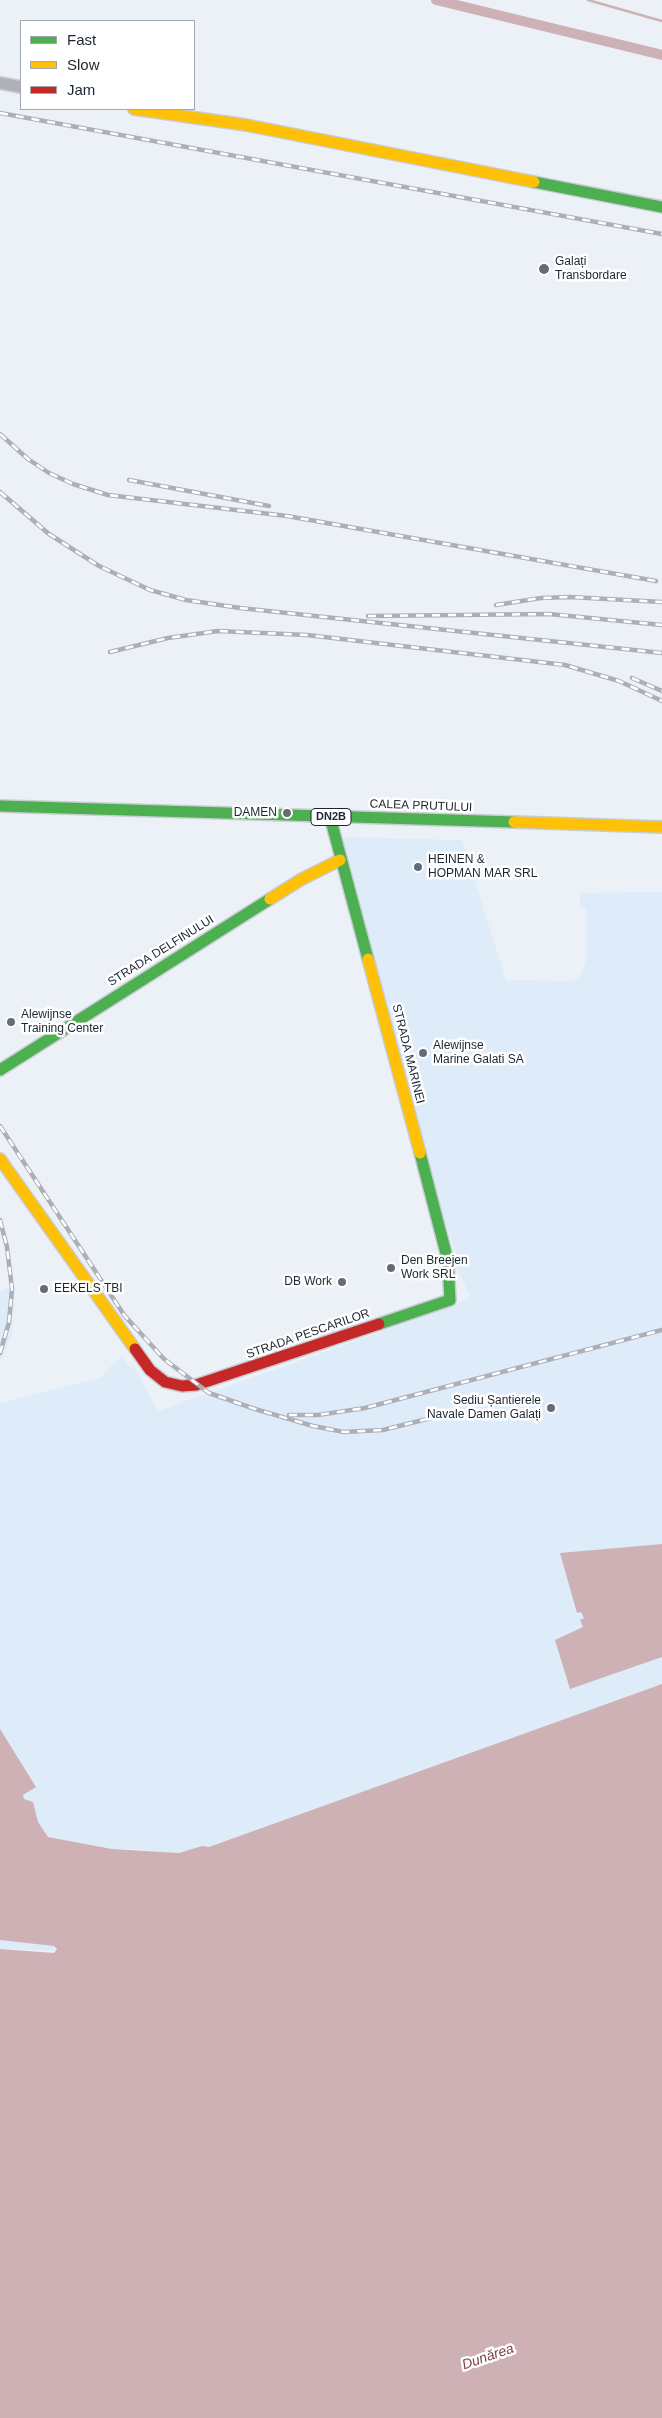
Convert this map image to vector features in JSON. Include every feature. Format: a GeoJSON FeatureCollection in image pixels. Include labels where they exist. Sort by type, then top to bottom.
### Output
{"type":"FeatureCollection","features":[{"type":"Feature","properties":{"kind":"main road"},"geometry":{"type":"LineString","coordinates":[[141,110],[246,125],[662,207]]}},
{"type":"Feature","properties":{"kind":"main road","name":"CALEA PRUTULUI"},"geometry":{"type":"LineString","coordinates":[[0,806],[662,827]]}},
{"type":"Feature","properties":{"kind":"main road","name":"STRADA MARINEI"},"geometry":{"type":"LineString","coordinates":[[330,817],[448,1261],[450,1300]]}},
{"type":"Feature","properties":{"kind":"main road","name":"STRADA DELFINULUI"},"geometry":{"type":"LineString","coordinates":[[0,1070],[302,878],[340,860]]}},
{"type":"Feature","properties":{"kind":"main road","name":"STRADA PESCARILOR"},"geometry":{"type":"LineString","coordinates":[[0,1158],[150,1370],[157,1378],[174,1384],[196,1385],[450,1300]]}},
{"type":"Feature","properties":{"kind":"street"},"geometry":{"type":"LineString","coordinates":[[0,83],[20,87]]}},
{"type":"Feature","properties":{"kind":"shaded area"},"geometry":{"type":"Polygon","coordinates":[[[343,838],[462,840],[506,980],[569,981],[577,979],[586,960],[586,910],[584,906],[580,905],[580,893],[662,892],[662,1684],[209,1847],[203,1846],[187,1852],[172,1853],[112,1849],[48,1837],[54,1946],[57,1951],[0,1949],[0,1403],[102,1377],[123,1356],[129,1367],[133,1365],[158,1411],[443,1310],[470,1298],[453,1255],[456,1254],[433,1185],[343,838]]]}},
{"type":"Feature","properties":{"kind":"shaded area"},"geometry":{"type":"Polygon","coordinates":[[[7,1288],[15,1288],[12,1335],[0,1361],[0,1292],[7,1288]]]}},
{"type":"Feature","properties":{"kind":"water"},"geometry":{"type":"Polygon","coordinates":[[[662,1544],[662,1657],[570,1689],[555,1640],[583,1627],[580,1620],[584,1618],[581,1612],[577,1613],[560,1553],[662,1544]]]}},
{"type":"Feature","properties":{"kind":"water","name":"Dunărea"},"geometry":{"type":"Polygon","coordinates":[[[662,1684],[662,2418],[0,2418],[0,1949],[54,1953],[57,1949],[54,1946],[0,1940],[0,1729],[36,1787],[23,1795],[24,1799],[33,1802],[38,1822],[48,1837],[112,1849],[179,1853],[202,1846],[209,1847],[662,1684]]]}},
{"type":"Feature","properties":{"kind":"waterway"},"geometry":{"type":"LineString","coordinates":[[436,0],[662,55]]}},
{"type":"Feature","properties":{"kind":"waterway"},"geometry":{"type":"LineString","coordinates":[[588,0],[662,21]]}},
{"type":"Feature","properties":{"kind":"railway"},"geometry":{"type":"LineString","coordinates":[[0,113],[662,234]]}},
{"type":"Feature","properties":{"kind":"railway"},"geometry":{"type":"LineString","coordinates":[[0,434],[28,459],[49,473],[73,484],[108,495],[287,516],[656,581]]}},
{"type":"Feature","properties":{"kind":"railway"},"geometry":{"type":"LineString","coordinates":[[129,480],[269,506]]}},
{"type":"Feature","properties":{"kind":"railway"},"geometry":{"type":"LineString","coordinates":[[0,492],[49,534],[99,566],[150,590],[186,600],[240,608],[662,653]]}},
{"type":"Feature","properties":{"kind":"railway"},"geometry":{"type":"LineString","coordinates":[[496,605],[541,598],[570,597],[662,602]]}},
{"type":"Feature","properties":{"kind":"railway"},"geometry":{"type":"LineString","coordinates":[[368,616],[549,614],[662,625]]}},
{"type":"Feature","properties":{"kind":"railway"},"geometry":{"type":"LineString","coordinates":[[110,652],[168,638],[218,631],[307,635],[565,665],[619,681],[662,701]]}},
{"type":"Feature","properties":{"kind":"railway"},"geometry":{"type":"LineString","coordinates":[[632,678],[662,691]]}},
{"type":"Feature","properties":{"kind":"railway"},"geometry":{"type":"LineString","coordinates":[[0,1126],[124,1315],[164,1359],[209,1393],[313,1426],[344,1432],[383,1430],[455,1412]]}},
{"type":"Feature","properties":{"kind":"railway"},"geometry":{"type":"LineString","coordinates":[[0,1220],[7,1247],[12,1289],[9,1322],[0,1353]]}},
{"type":"Feature","properties":{"kind":"railway"},"geometry":{"type":"LineString","coordinates":[[289,1415],[318,1415],[365,1408],[662,1330]]}},
{"type":"Feature","properties":{"kind":"traffic: fast"},"geometry":{"type":"LineString","coordinates":[[534,182],[662,207]]}},
{"type":"Feature","properties":{"kind":"traffic: fast"},"geometry":{"type":"LineString","coordinates":[[0,806],[514,822]]}},
{"type":"Feature","properties":{"kind":"traffic: fast"},"geometry":{"type":"LineString","coordinates":[[330,817],[368,959]]}},
{"type":"Feature","properties":{"kind":"traffic: fast"},"geometry":{"type":"LineString","coordinates":[[0,1070],[270,899]]}},
{"type":"Feature","properties":{"kind":"traffic: fast"},"geometry":{"type":"LineString","coordinates":[[379,1324],[450,1300],[448,1261],[420,1153]]}},
{"type":"Feature","properties":{"kind":"traffic: slow"},"geometry":{"type":"LineString","coordinates":[[141,110],[246,125],[534,182]]}},
{"type":"Feature","properties":{"kind":"traffic: slow"},"geometry":{"type":"LineString","coordinates":[[514,822],[662,827]]}},
{"type":"Feature","properties":{"kind":"traffic: slow"},"geometry":{"type":"LineString","coordinates":[[270,899],[302,879],[340,860]]}},
{"type":"Feature","properties":{"kind":"traffic: slow"},"geometry":{"type":"LineString","coordinates":[[368,959],[420,1153]]}},
{"type":"Feature","properties":{"kind":"traffic: slow"},"geometry":{"type":"LineString","coordinates":[[0,1159],[135,1349]]}},
{"type":"Feature","properties":{"kind":"traffic: jam"},"geometry":{"type":"LineString","coordinates":[[135,1349],[150,1370],[165,1382],[182,1386],[196,1385],[379,1324]]}},
{"type":"Feature","properties":{"kind":"place","name":"Galați Transbordare"},"geometry":{"type":"Point","coordinates":[544,269]}},
{"type":"Feature","properties":{"kind":"place","name":"DAMEN"},"geometry":{"type":"Point","coordinates":[287,813]}},
{"type":"Feature","properties":{"kind":"place","name":"HEINEN & HOPMAN MAR SRL"},"geometry":{"type":"Point","coordinates":[418,867]}},
{"type":"Feature","properties":{"kind":"place","name":"Alewijnse Training Center"},"geometry":{"type":"Point","coordinates":[11,1022]}},
{"type":"Feature","properties":{"kind":"place","name":"Alewijnse Marine Galati SA"},"geometry":{"type":"Point","coordinates":[423,1053]}},
{"type":"Feature","properties":{"kind":"place","name":"Den Breejen Work SRL"},"geometry":{"type":"Point","coordinates":[391,1268]}},
{"type":"Feature","properties":{"kind":"place","name":"DB Work"},"geometry":{"type":"Point","coordinates":[342,1282]}},
{"type":"Feature","properties":{"kind":"place","name":"EEKELS TBI"},"geometry":{"type":"Point","coordinates":[44,1289]}},
{"type":"Feature","properties":{"kind":"place","name":"Sediu Șantierele Navale Damen Galați"},"geometry":{"type":"Point","coordinates":[551,1408]}}]}
